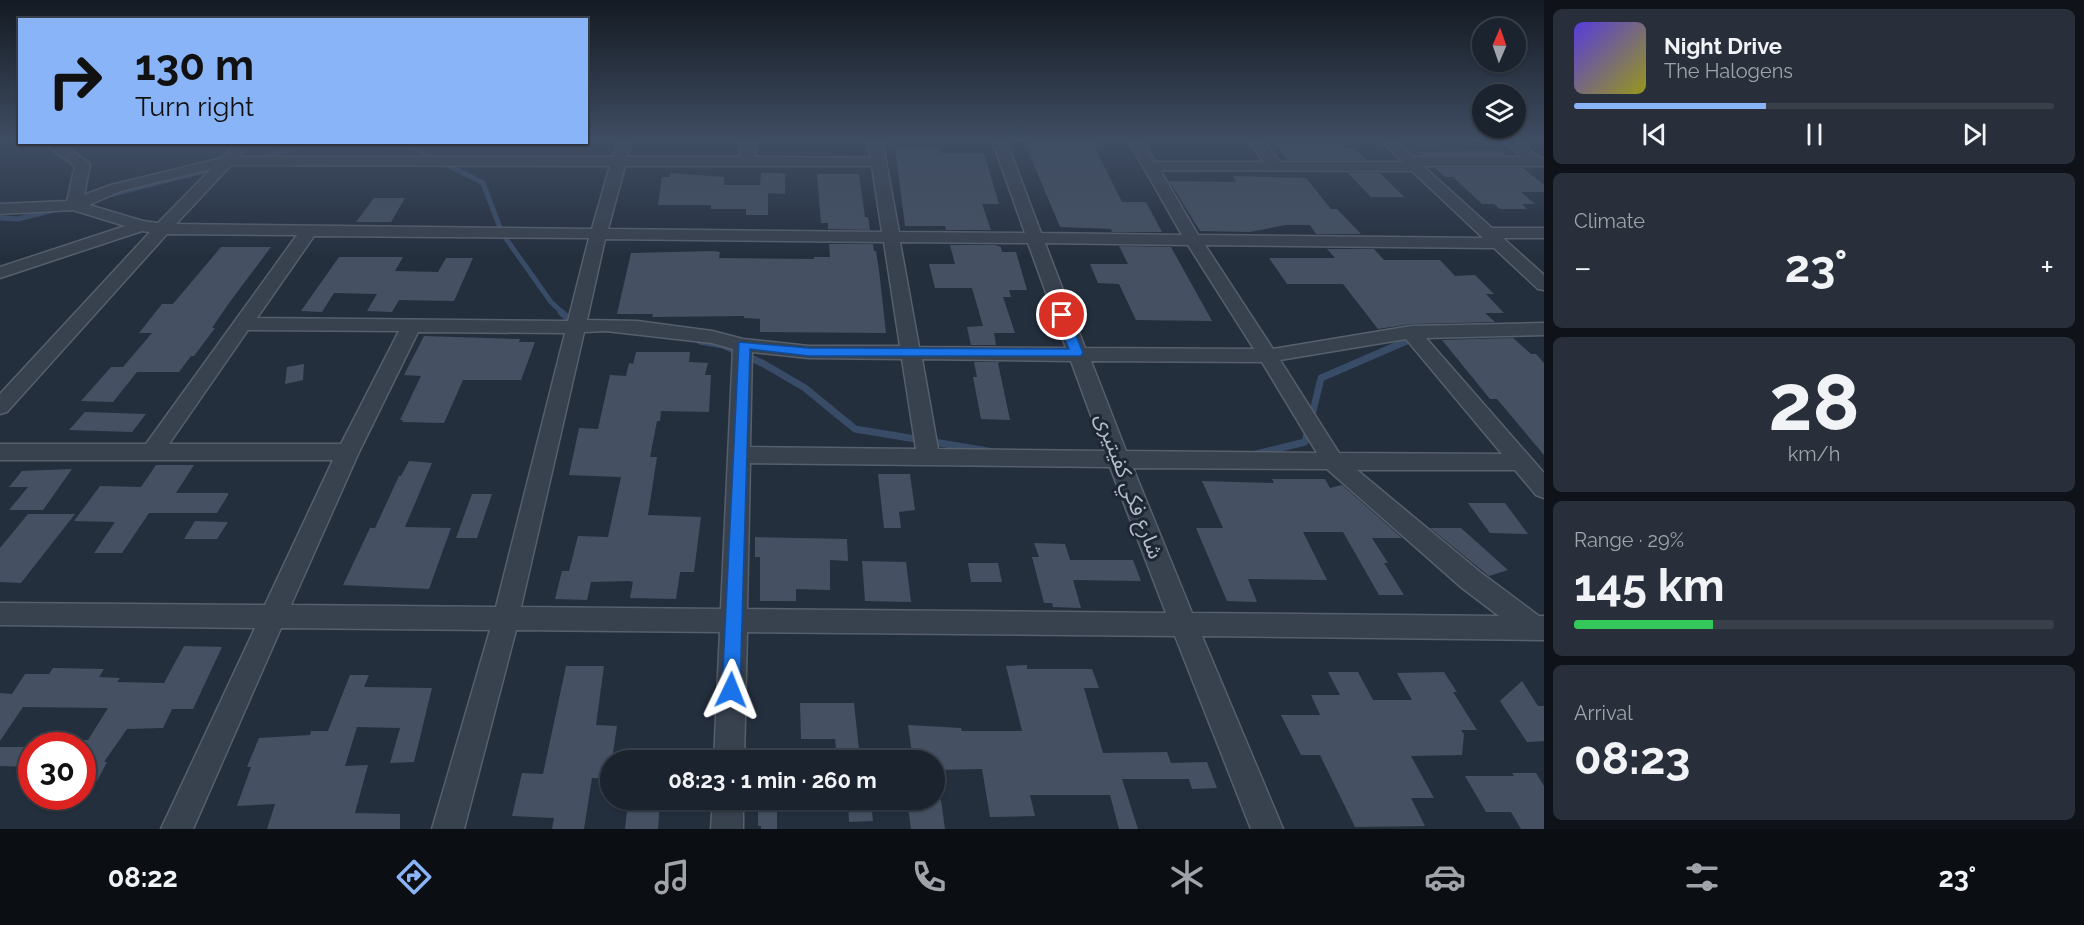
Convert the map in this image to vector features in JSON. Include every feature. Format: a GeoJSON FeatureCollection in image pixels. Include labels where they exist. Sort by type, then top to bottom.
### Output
{"type":"FeatureCollection","features":[{"type":"Feature","properties":{"kind":"street"},"geometry":{"type":"LineString","coordinates":[[74,205],[80,179]]}},
{"type":"Feature","properties":{"kind":"street"},"geometry":{"type":"LineString","coordinates":[[0,209],[74,205],[116,188],[150,179]]}},
{"type":"Feature","properties":{"kind":"street"},"geometry":{"type":"LineString","coordinates":[[0,407],[210,179]]}},
{"type":"Feature","properties":{"kind":"street"},"geometry":{"type":"LineString","coordinates":[[448,829],[506,618],[578,327],[598,235],[614,179]]}},
{"type":"Feature","properties":{"kind":"street"},"geometry":{"type":"LineString","coordinates":[[881,179],[928,456]]}},
{"type":"Feature","properties":{"kind":"street","name":"شارع فكي كفيتيرى"},"geometry":{"type":"LineString","coordinates":[[1013,179],[1076,353],[1183,625],[1267,829]]}},
{"type":"Feature","properties":{"kind":"street"},"geometry":{"type":"LineString","coordinates":[[1157,179],[1193,240],[1333,462],[1471,580],[1539,628]]}},
{"type":"Feature","properties":{"kind":"street"},"geometry":{"type":"LineString","coordinates":[[1429,179],[1544,285]]}},
{"type":"Feature","properties":{"kind":"street"},"geometry":{"type":"LineString","coordinates":[[74,205],[141,226],[309,231],[1193,240],[1494,238],[1544,233]]}},
{"type":"Feature","properties":{"kind":"street"},"geometry":{"type":"LineString","coordinates":[[0,273],[141,226]]}},
{"type":"Feature","properties":{"kind":"street"},"geometry":{"type":"LineString","coordinates":[[152,452],[309,231]]}},
{"type":"Feature","properties":{"kind":"street"},"geometry":{"type":"LineString","coordinates":[[241,324],[578,327],[606,325],[637,327],[711,337],[743,345],[809,352],[1268,356],[1411,332],[1544,329]]}},
{"type":"Feature","properties":{"kind":"street"},"geometry":{"type":"LineString","coordinates":[[177,829],[348,452],[411,326]]}},
{"type":"Feature","properties":{"kind":"street"},"geometry":{"type":"LineString","coordinates":[[1411,332],[1544,489]]}},
{"type":"Feature","properties":{"kind":"street"},"geometry":{"type":"LineString","coordinates":[[729,750],[743,345]]}},
{"type":"Feature","properties":{"kind":"street"},"geometry":{"type":"LineString","coordinates":[[0,452],[348,452]]}},
{"type":"Feature","properties":{"kind":"street"},"geometry":{"type":"LineString","coordinates":[[739,455],[1521,462]]}},
{"type":"Feature","properties":{"kind":"street"},"geometry":{"type":"LineString","coordinates":[[0,614],[1539,628]]}},
{"type":"Feature","properties":{"kind":"street"},"geometry":{"type":"LineString","coordinates":[[727,829],[728,810]]}},
{"type":"Feature","properties":{"kind":"building"},"geometry":{"type":"Polygon","coordinates":[[[662,179],[724,179],[724,185],[760,185],[761,179],[785,179],[785,194],[768,193],[768,215],[746,215],[746,209],[711,209],[711,205],[658,205],[662,179]]]}},
{"type":"Feature","properties":{"kind":"building"},"geometry":{"type":"Polygon","coordinates":[[[817,179],[860,179],[865,217],[868,217],[870,230],[828,229],[828,223],[821,223],[817,179]]]}},
{"type":"Feature","properties":{"kind":"building"},"geometry":{"type":"Polygon","coordinates":[[[899,179],[992,179],[999,204],[982,204],[991,230],[946,230],[945,226],[905,226],[899,179]]]}},
{"type":"Feature","properties":{"kind":"building"},"geometry":{"type":"Polygon","coordinates":[[[1040,179],[1110,179],[1122,202],[1146,202],[1162,232],[1112,232],[1111,229],[1060,227],[1040,179]]]}},
{"type":"Feature","properties":{"kind":"building"},"geometry":{"type":"Polygon","coordinates":[[[1234,179],[1307,179],[1331,209],[1337,209],[1361,234],[1316,234],[1310,225],[1286,225],[1250,232],[1200,231],[1169,181],[1236,182],[1234,179]]]}},
{"type":"Feature","properties":{"kind":"building"},"geometry":{"type":"Polygon","coordinates":[[[1353,179],[1386,179],[1404,197],[1371,197],[1353,179]]]}},
{"type":"Feature","properties":{"kind":"building"},"geometry":{"type":"Polygon","coordinates":[[[1455,179],[1536,179],[1544,185],[1544,192],[1521,192],[1535,204],[1522,204],[1527,209],[1500,209],[1494,204],[1482,204],[1455,179]]]}},
{"type":"Feature","properties":{"kind":"building"},"geometry":{"type":"Polygon","coordinates":[[[374,198],[405,198],[391,222],[356,222],[374,198]]]}},
{"type":"Feature","properties":{"kind":"building"},"geometry":{"type":"Polygon","coordinates":[[[829,244],[873,244],[879,270],[886,333],[760,332],[760,319],[744,318],[744,316],[652,317],[653,314],[617,314],[631,253],[713,251],[720,252],[719,258],[814,259],[814,257],[830,257],[829,244]]]}},
{"type":"Feature","properties":{"kind":"building"},"geometry":{"type":"Polygon","coordinates":[[[950,245],[995,245],[1001,247],[1002,252],[1016,252],[1027,290],[1009,290],[1011,297],[1003,297],[1015,333],[994,333],[996,345],[971,345],[967,327],[983,326],[972,288],[935,288],[929,264],[955,264],[950,245]]]}},
{"type":"Feature","properties":{"kind":"building"},"geometry":{"type":"Polygon","coordinates":[[[1119,246],[1171,247],[1212,321],[1136,320],[1119,284],[1098,283],[1090,264],[1128,264],[1119,246]]]}},
{"type":"Feature","properties":{"kind":"building"},"geometry":{"type":"Polygon","coordinates":[[[221,247],[271,247],[229,303],[212,328],[215,328],[194,356],[191,356],[179,372],[137,372],[113,402],[81,401],[111,367],[123,367],[152,333],[139,333],[162,304],[173,304],[221,247]]]}},
{"type":"Feature","properties":{"kind":"building"},"geometry":{"type":"Polygon","coordinates":[[[1327,249],[1374,249],[1384,260],[1440,260],[1455,276],[1475,275],[1494,294],[1486,294],[1504,313],[1485,313],[1495,322],[1411,324],[1378,329],[1343,284],[1287,284],[1269,258],[1335,258],[1327,249]]]}},
{"type":"Feature","properties":{"kind":"building"},"geometry":{"type":"Polygon","coordinates":[[[339,257],[403,257],[395,271],[438,272],[446,258],[473,258],[454,301],[399,300],[392,312],[367,311],[377,294],[334,293],[322,312],[301,311],[339,257]]]}},
{"type":"Feature","properties":{"kind":"building"},"geometry":{"type":"Polygon","coordinates":[[[424,336],[520,339],[519,342],[535,342],[521,380],[463,380],[444,423],[402,422],[403,420],[400,420],[421,376],[404,375],[424,336]]]}},
{"type":"Feature","properties":{"kind":"building"},"geometry":{"type":"Polygon","coordinates":[[[1513,338],[1531,354],[1536,354],[1544,363],[1544,455],[1497,399],[1490,399],[1442,340],[1513,338]]]}},
{"type":"Feature","properties":{"kind":"building"},"geometry":{"type":"Polygon","coordinates":[[[636,352],[690,352],[689,362],[708,363],[705,375],[711,375],[709,412],[661,411],[650,457],[657,457],[648,515],[701,517],[694,572],[680,572],[676,599],[630,598],[633,582],[629,581],[591,582],[587,600],[555,599],[562,571],[569,571],[578,536],[608,537],[621,477],[569,475],[579,428],[598,429],[610,375],[626,376],[629,363],[633,364],[636,352]]]}},
{"type":"Feature","properties":{"kind":"building"},"geometry":{"type":"Polygon","coordinates":[[[974,362],[1000,362],[998,363],[1010,420],[981,419],[973,377],[977,377],[974,362]]]}},
{"type":"Feature","properties":{"kind":"building"},"geometry":{"type":"Polygon","coordinates":[[[304,364],[303,380],[285,384],[287,367],[304,364]]]}},
{"type":"Feature","properties":{"kind":"building"},"geometry":{"type":"Polygon","coordinates":[[[85,412],[146,414],[132,432],[69,430],[85,412]]]}},
{"type":"Feature","properties":{"kind":"building"},"geometry":{"type":"Polygon","coordinates":[[[409,461],[432,463],[405,527],[451,528],[429,589],[343,585],[370,528],[375,528],[399,476],[409,461]]]}},
{"type":"Feature","properties":{"kind":"building"},"geometry":{"type":"Polygon","coordinates":[[[156,465],[194,465],[176,493],[228,493],[228,495],[217,513],[149,513],[122,553],[94,553],[115,522],[74,521],[100,486],[141,487],[156,465]]]}},
{"type":"Feature","properties":{"kind":"building"},"geometry":{"type":"Polygon","coordinates":[[[72,469],[43,510],[9,510],[28,487],[9,487],[22,471],[72,469]]]}},
{"type":"Feature","properties":{"kind":"building"},"geometry":{"type":"Polygon","coordinates":[[[878,474],[910,474],[915,510],[899,512],[901,528],[884,528],[878,474]]]}},
{"type":"Feature","properties":{"kind":"building"},"geometry":{"type":"Polygon","coordinates":[[[1272,479],[1325,479],[1330,488],[1342,485],[1402,538],[1372,538],[1404,595],[1379,595],[1343,532],[1303,532],[1327,580],[1248,579],[1257,602],[1227,601],[1196,528],[1223,528],[1202,481],[1274,483],[1272,479]]]}},
{"type":"Feature","properties":{"kind":"building"},"geometry":{"type":"Polygon","coordinates":[[[472,494],[492,494],[477,538],[456,538],[472,494]]]}},
{"type":"Feature","properties":{"kind":"building"},"geometry":{"type":"Polygon","coordinates":[[[1468,503],[1505,503],[1528,534],[1490,533],[1468,503]]]}},
{"type":"Feature","properties":{"kind":"building"},"geometry":{"type":"Polygon","coordinates":[[[28,514],[75,514],[21,583],[0,582],[0,548],[28,514]]]}},
{"type":"Feature","properties":{"kind":"building"},"geometry":{"type":"Polygon","coordinates":[[[195,521],[228,522],[217,539],[184,539],[195,521]]]}},
{"type":"Feature","properties":{"kind":"building"},"geometry":{"type":"Polygon","coordinates":[[[1430,528],[1461,528],[1508,570],[1489,576],[1430,528]]]}},
{"type":"Feature","properties":{"kind":"building"},"geometry":{"type":"Polygon","coordinates":[[[755,537],[847,539],[848,561],[830,560],[830,590],[796,589],[796,601],[760,601],[760,557],[755,557],[755,537]]]}},
{"type":"Feature","properties":{"kind":"building"},"geometry":{"type":"Polygon","coordinates":[[[1034,543],[1065,544],[1070,560],[1133,560],[1141,581],[1073,580],[1081,608],[1053,607],[1052,603],[1044,603],[1032,557],[1039,557],[1034,543]]]}},
{"type":"Feature","properties":{"kind":"building"},"geometry":{"type":"Polygon","coordinates":[[[862,561],[906,562],[911,602],[865,601],[862,561]]]}},
{"type":"Feature","properties":{"kind":"building"},"geometry":{"type":"Polygon","coordinates":[[[968,563],[998,563],[1002,582],[971,582],[968,563]]]}},
{"type":"Feature","properties":{"kind":"building"},"geometry":{"type":"Polygon","coordinates":[[[184,646],[222,647],[193,709],[172,709],[163,728],[127,729],[104,762],[107,762],[97,781],[96,732],[93,732],[108,708],[23,707],[0,741],[0,693],[12,694],[25,674],[49,674],[53,668],[104,669],[99,677],[120,678],[117,682],[164,683],[184,646]]]}},
{"type":"Feature","properties":{"kind":"building"},"geometry":{"type":"Polygon","coordinates":[[[1027,665],[1027,669],[1092,669],[1099,688],[1084,688],[1103,753],[1167,752],[1171,763],[1207,762],[1217,788],[1192,789],[1189,779],[1122,779],[1138,829],[1119,829],[1110,795],[1030,795],[1035,816],[990,817],[982,769],[945,770],[945,750],[912,750],[908,725],[961,728],[962,731],[1022,731],[1006,666],[1027,665]]]}},
{"type":"Feature","properties":{"kind":"building"},"geometry":{"type":"Polygon","coordinates":[[[566,666],[604,666],[596,725],[617,726],[613,750],[600,750],[600,778],[592,778],[584,829],[552,829],[554,818],[512,816],[522,773],[543,774],[566,666]]]}},
{"type":"Feature","properties":{"kind":"building"},"geometry":{"type":"Polygon","coordinates":[[[1328,672],[1358,672],[1373,700],[1412,700],[1397,673],[1444,672],[1457,692],[1453,692],[1477,730],[1461,730],[1464,734],[1462,755],[1411,756],[1434,798],[1411,798],[1425,826],[1355,827],[1320,755],[1301,755],[1281,715],[1320,715],[1311,695],[1340,695],[1328,672]]]}},
{"type":"Feature","properties":{"kind":"building"},"geometry":{"type":"Polygon","coordinates":[[[350,675],[369,675],[364,687],[432,688],[414,762],[390,763],[400,728],[357,727],[345,766],[368,765],[355,813],[400,814],[400,829],[267,829],[275,804],[237,806],[251,767],[247,767],[259,738],[310,735],[311,731],[328,731],[350,675]]]}},
{"type":"Feature","properties":{"kind":"building"},"geometry":{"type":"Polygon","coordinates":[[[1522,681],[1538,706],[1544,706],[1544,741],[1527,742],[1500,701],[1522,681]]]}},
{"type":"Feature","properties":{"kind":"building"},"geometry":{"type":"Polygon","coordinates":[[[800,703],[854,703],[859,750],[836,750],[835,739],[801,739],[800,703]]]}},
{"type":"Feature","properties":{"kind":"building"},"geometry":{"type":"Polygon","coordinates":[[[0,747],[18,747],[18,767],[0,766],[0,747]]]}},
{"type":"Feature","properties":{"kind":"building"},"geometry":{"type":"Polygon","coordinates":[[[1512,773],[1536,773],[1544,786],[1544,829],[1521,829],[1511,812],[1486,812],[1465,776],[1514,776],[1512,773]]]}},
{"type":"Feature","properties":{"kind":"building"},"geometry":{"type":"Polygon","coordinates":[[[627,810],[659,810],[658,829],[625,829],[627,810]]]}},
{"type":"Feature","properties":{"kind":"building"},"geometry":{"type":"Polygon","coordinates":[[[758,810],[777,810],[777,829],[761,829],[761,826],[758,826],[758,810]]]}},
{"type":"Feature","properties":{"kind":"building"},"geometry":{"type":"Polygon","coordinates":[[[848,810],[872,810],[873,821],[849,822],[848,810]]]}},
{"type":"Feature","properties":{"kind":"building"},"geometry":{"type":"Polygon","coordinates":[[[908,810],[942,810],[945,829],[911,829],[908,810]]]}},
{"type":"Feature","properties":{"kind":"waterway"},"geometry":{"type":"LineString","coordinates":[[105,196],[174,179]]}},
{"type":"Feature","properties":{"kind":"waterway"},"geometry":{"type":"LineString","coordinates":[[475,179],[483,183],[502,233],[551,302],[563,313]]}},
{"type":"Feature","properties":{"kind":"waterway"},"geometry":{"type":"LineString","coordinates":[[0,218],[18,219],[54,210]]}},
{"type":"Feature","properties":{"kind":"waterway"},"geometry":{"type":"LineString","coordinates":[[561,312],[574,324]]}},
{"type":"Feature","properties":{"kind":"waterway"},"geometry":{"type":"LineString","coordinates":[[1311,419],[1321,378],[1416,337]]}},
{"type":"Feature","properties":{"kind":"waterway"},"geometry":{"type":"LineString","coordinates":[[700,341],[723,345],[764,364],[805,388],[855,429],[988,451]]}},
{"type":"Feature","properties":{"kind":"waterway"},"geometry":{"type":"LineString","coordinates":[[1256,454],[1305,442],[1308,429]]}},
{"type":"Feature","properties":{"kind":"route"},"geometry":{"type":"LineString","coordinates":[[731,690],[743,345],[809,352],[1076,353],[1062,315]]}}]}
